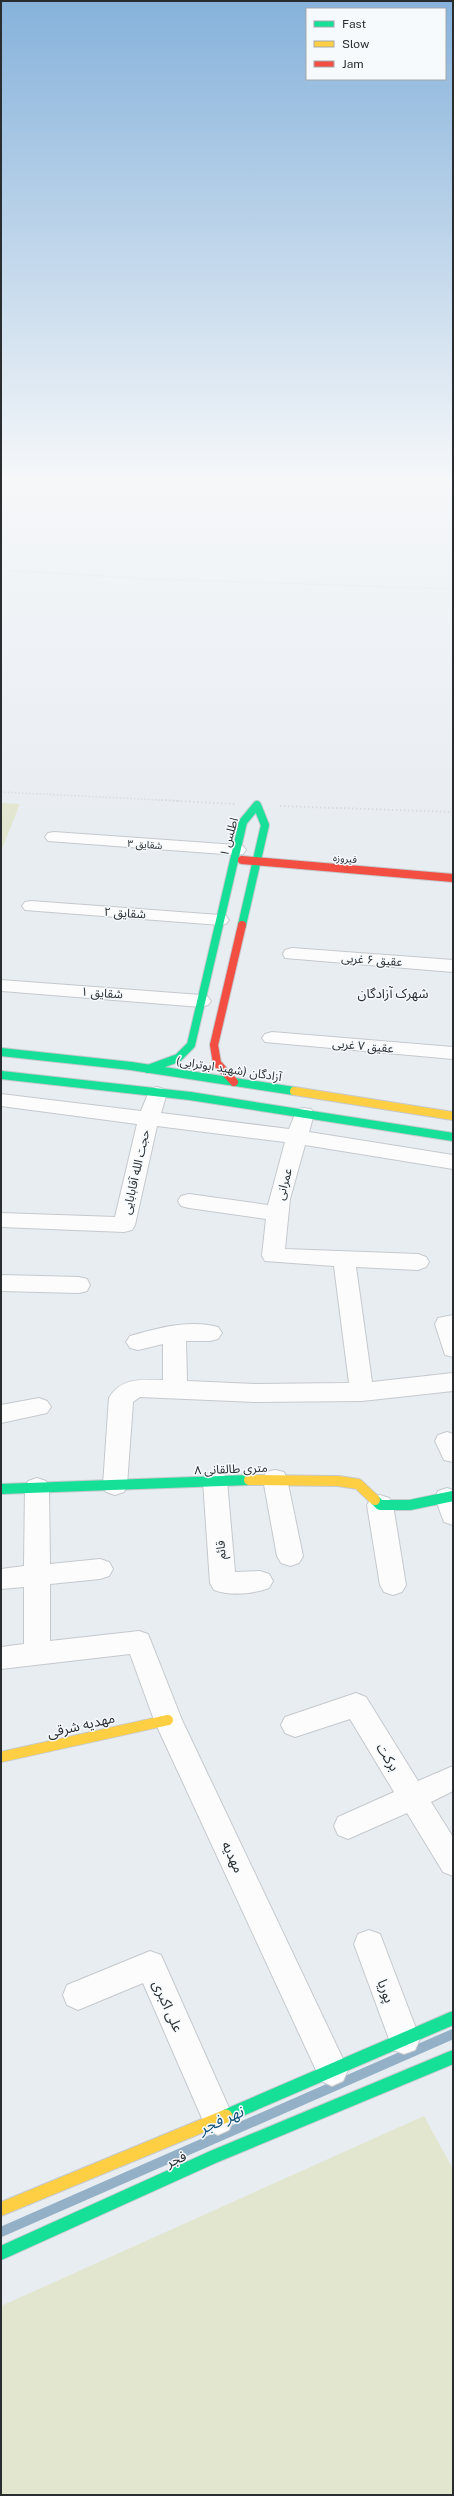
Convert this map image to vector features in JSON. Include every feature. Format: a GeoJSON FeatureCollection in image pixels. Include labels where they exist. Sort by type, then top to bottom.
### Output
{"type":"FeatureCollection","features":[{"type":"Feature","properties":{"kind":"street","name":"اطلس ۱"},"geometry":{"type":"LineString","coordinates":[[148,1069],[178,1058],[191,1045],[243,822],[257,805]]}},
{"type":"Feature","properties":{"kind":"street"},"geometry":{"type":"LineString","coordinates":[[234,1082],[216,1063],[214,1045],[265,825],[264,819],[257,805]]}},
{"type":"Feature","properties":{"kind":"street","name":"شقایق ۳"},"geometry":{"type":"LineString","coordinates":[[54,837],[236,855]]}},
{"type":"Feature","properties":{"kind":"street","name":"فیروزه"},"geometry":{"type":"LineString","coordinates":[[236,855],[256,861],[453,878]]}},
{"type":"Feature","properties":{"kind":"street","name":"شقایق ۲"},"geometry":{"type":"LineString","coordinates":[[31,906],[220,920]]}},
{"type":"Feature","properties":{"kind":"street","name":"عقیق ۶ غربی"},"geometry":{"type":"LineString","coordinates":[[292,954],[453,966]]}},
{"type":"Feature","properties":{"kind":"street","name":"شقایق ۱"},"geometry":{"type":"LineString","coordinates":[[2,985],[201,1001]]}},
{"type":"Feature","properties":{"kind":"street","name":"عقیق ۷ غربی"},"geometry":{"type":"LineString","coordinates":[[272,1038],[453,1053]]}},
{"type":"Feature","properties":{"kind":"street","name":"آزادگان (شهید ابوترابی)"},"geometry":{"type":"LineString","coordinates":[[1,1052],[148,1069],[453,1116]]}},
{"type":"Feature","properties":{"kind":"street"},"geometry":{"type":"LineString","coordinates":[[1,1075],[157,1092],[453,1137]]}},
{"type":"Feature","properties":{"kind":"street","name":"حجت الله آقابابایی"},"geometry":{"type":"LineString","coordinates":[[1,1220],[124,1225],[148,1118],[157,1092]]}},
{"type":"Feature","properties":{"kind":"street"},"geometry":{"type":"LineString","coordinates":[[1,1100],[297,1137],[453,1162]]}},
{"type":"Feature","properties":{"kind":"street","name":"عمرانی"},"geometry":{"type":"LineString","coordinates":[[304,1114],[279,1199],[273,1256],[344,1260]]}},
{"type":"Feature","properties":{"kind":"street"},"geometry":{"type":"LineString","coordinates":[[189,1201],[277,1213]]}},
{"type":"Feature","properties":{"kind":"street"},"geometry":{"type":"LineString","coordinates":[[362,1392],[344,1260],[418,1262]]}},
{"type":"Feature","properties":{"kind":"street"},"geometry":{"type":"LineString","coordinates":[[1,1283],[79,1285]]}},
{"type":"Feature","properties":{"kind":"street"},"geometry":{"type":"LineString","coordinates":[[453,1323],[446,1324],[453,1349]]}},
{"type":"Feature","properties":{"kind":"street"},"geometry":{"type":"LineString","coordinates":[[174,1333],[175,1388]]}},
{"type":"Feature","properties":{"kind":"street"},"geometry":{"type":"LineString","coordinates":[[138,1342],[174,1333],[210,1333]]}},
{"type":"Feature","properties":{"kind":"street"},"geometry":{"type":"LineString","coordinates":[[115,1485],[121,1398],[135,1388],[175,1388],[255,1393],[362,1392],[453,1382]]}},
{"type":"Feature","properties":{"kind":"street"},"geometry":{"type":"LineString","coordinates":[[1,1414],[39,1407]]}},
{"type":"Feature","properties":{"kind":"street"},"geometry":{"type":"LineString","coordinates":[[275,1480],[290,1556]]}},
{"type":"Feature","properties":{"kind":"street","name":"۸ متری طالقانی"},"geometry":{"type":"LineString","coordinates":[[1,1489],[275,1480],[338,1481],[358,1484],[380,1505]]}},
{"type":"Feature","properties":{"kind":"street","name":"قائم"},"geometry":{"type":"LineString","coordinates":[[215,1482],[223,1583],[260,1581]]}},
{"type":"Feature","properties":{"kind":"street"},"geometry":{"type":"LineString","coordinates":[[1,1658],[37,1652],[37,1488]]}},
{"type":"Feature","properties":{"kind":"street"},"geometry":{"type":"LineString","coordinates":[[393,1585],[380,1505],[451,1503]]}},
{"type":"Feature","properties":{"kind":"street"},"geometry":{"type":"LineString","coordinates":[[1,1579],[100,1569]]}},
{"type":"Feature","properties":{"kind":"street","name":"مهدیه"},"geometry":{"type":"LineString","coordinates":[[37,1652],[139,1642],[168,1720],[332,2070]]}},
{"type":"Feature","properties":{"kind":"street","name":"برکت"},"geometry":{"type":"LineString","coordinates":[[295,1725],[356,1705],[453,1863]]}},
{"type":"Feature","properties":{"kind":"street","name":"مهدیه شرقی"},"geometry":{"type":"LineString","coordinates":[[1,1757],[168,1720]]}},
{"type":"Feature","properties":{"kind":"street"},"geometry":{"type":"LineString","coordinates":[[348,1826],[453,1778]]}},
{"type":"Feature","properties":{"kind":"street","name":"پوریا"},"geometry":{"type":"LineString","coordinates":[[369,1944],[404,2039]]}},
{"type":"Feature","properties":{"kind":"street","name":"علی اکبری"},"geometry":{"type":"LineString","coordinates":[[78,1995],[150,1965],[218,2119]]}},
{"type":"Feature","properties":{"kind":"street","name":"فجر"},"geometry":{"type":"LineString","coordinates":[[1,2209],[218,2119],[453,2018]]}},
{"type":"Feature","properties":{"kind":"street","name":"فجر"},"geometry":{"type":"LineString","coordinates":[[1,2253],[213,2157],[453,2057]]}},
{"type":"Feature","properties":{"kind":"path"},"geometry":{"type":"LineString","coordinates":[[1,792],[257,805],[453,812]]}},
{"type":"Feature","properties":{"kind":"green space"},"geometry":{"type":"Polygon","coordinates":[[[1,803],[20,804],[1,851],[1,803]]]}},
{"type":"Feature","properties":{"kind":"green space"},"geometry":{"type":"Polygon","coordinates":[[[424,2116],[453,2169],[453,2495],[1,2495],[1,2306],[424,2116]]]}},
{"type":"Feature","properties":{"kind":"waterway","name":"نهر فجر"},"geometry":{"type":"LineString","coordinates":[[1,2232],[453,2034]]}},
{"type":"Feature","properties":{"kind":"traffic: fast"},"geometry":{"type":"LineString","coordinates":[[148,1069],[178,1058],[191,1045],[243,822],[257,805],[265,825],[242,925]]}},
{"type":"Feature","properties":{"kind":"traffic: fast"},"geometry":{"type":"LineString","coordinates":[[1,1052],[131,1066],[294,1091]]}},
{"type":"Feature","properties":{"kind":"traffic: fast"},"geometry":{"type":"LineString","coordinates":[[1,1075],[190,1096],[453,1137]]}},
{"type":"Feature","properties":{"kind":"traffic: fast"},"geometry":{"type":"LineString","coordinates":[[1,1489],[249,1480]]}},
{"type":"Feature","properties":{"kind":"traffic: fast"},"geometry":{"type":"LineString","coordinates":[[375,1500],[380,1505],[410,1505],[453,1496]]}},
{"type":"Feature","properties":{"kind":"traffic: fast"},"geometry":{"type":"LineString","coordinates":[[226,2116],[453,2018]]}},
{"type":"Feature","properties":{"kind":"traffic: fast"},"geometry":{"type":"LineString","coordinates":[[1,2253],[213,2157],[453,2057]]}},
{"type":"Feature","properties":{"kind":"traffic: slow"},"geometry":{"type":"LineString","coordinates":[[294,1091],[453,1116]]}},
{"type":"Feature","properties":{"kind":"traffic: slow"},"geometry":{"type":"LineString","coordinates":[[249,1480],[338,1481],[358,1484],[375,1500]]}},
{"type":"Feature","properties":{"kind":"traffic: slow"},"geometry":{"type":"LineString","coordinates":[[1,1757],[168,1720]]}},
{"type":"Feature","properties":{"kind":"traffic: slow"},"geometry":{"type":"LineString","coordinates":[[1,2209],[226,2116]]}},
{"type":"Feature","properties":{"kind":"traffic: jam"},"geometry":{"type":"LineString","coordinates":[[242,860],[453,878]]}},
{"type":"Feature","properties":{"kind":"traffic: jam"},"geometry":{"type":"LineString","coordinates":[[234,1082],[217,1063],[214,1045],[242,925]]}},
{"type":"Feature","properties":{"kind":"district","name":"شهرک آزادگان"},"geometry":{"type":"Point","coordinates":[393,993]}}]}
